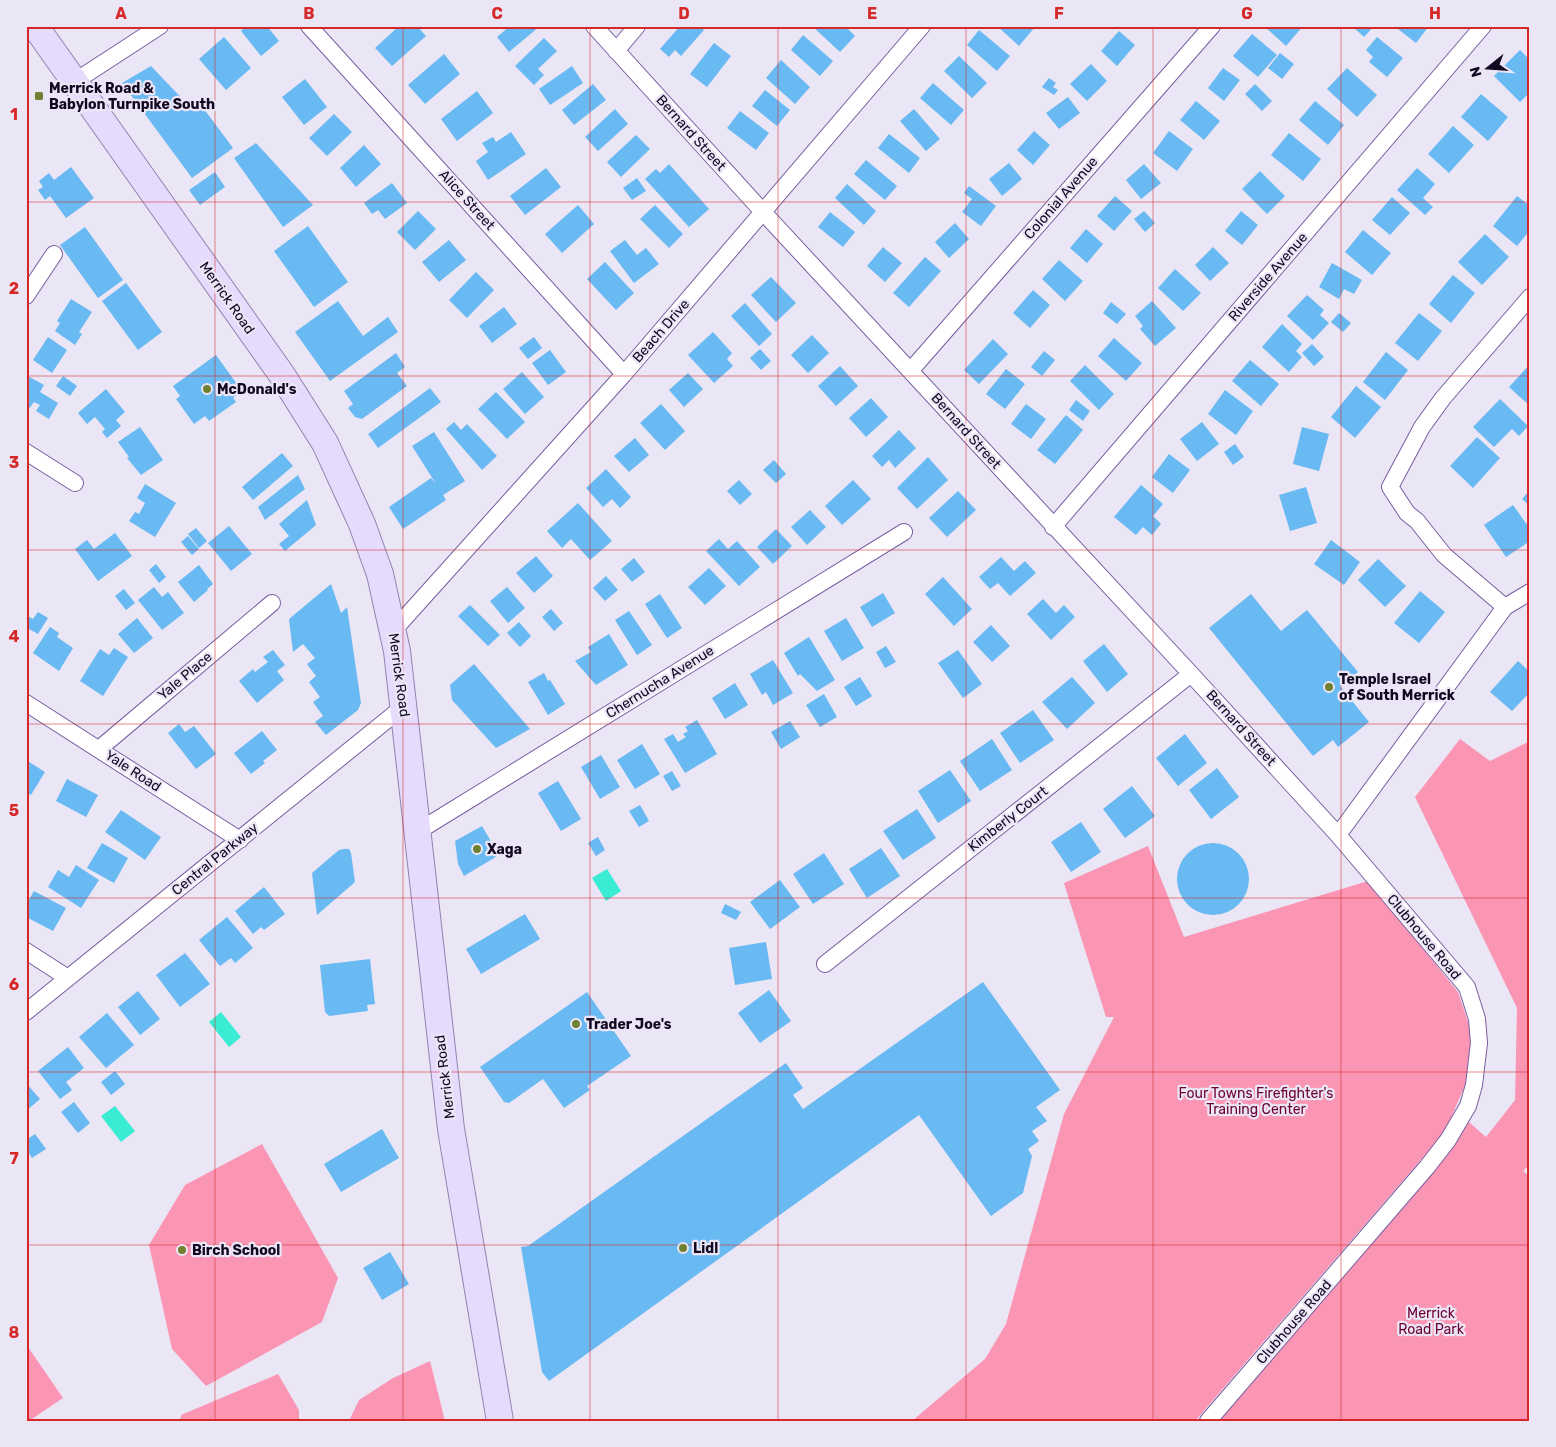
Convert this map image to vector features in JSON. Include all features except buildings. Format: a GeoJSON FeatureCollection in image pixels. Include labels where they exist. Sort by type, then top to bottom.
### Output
{"type":"FeatureCollection","features":[{"type":"Feature","properties":{"kind":"main road","name":"Merrick Road"},"geometry":{"type":"LineString","coordinates":[[35,26],[282,375],[325,443],[365,532],[380,574],[393,631],[403,706],[432,944],[451,1129],[500,1421]]}},
{"type":"Feature","properties":{"kind":"street"},"geometry":{"type":"LineString","coordinates":[[74,82],[160,26]]}},
{"type":"Feature","properties":{"kind":"street","name":"Alice Street"},"geometry":{"type":"LineString","coordinates":[[310,26],[624,374]]}},
{"type":"Feature","properties":{"kind":"street","name":"Bernard Street"},"geometry":{"type":"LineString","coordinates":[[594,26],[763,212],[911,370],[1053,527],[1338,835]]}},
{"type":"Feature","properties":{"kind":"street"},"geometry":{"type":"LineString","coordinates":[[616,51],[637,26]]}},
{"type":"Feature","properties":{"kind":"street","name":"Beach Drive"},"geometry":{"type":"LineString","coordinates":[[393,631],[624,374],[922,26]]}},
{"type":"Feature","properties":{"kind":"street","name":"Colonial Avenue"},"geometry":{"type":"LineString","coordinates":[[911,370],[1212,26]]}},
{"type":"Feature","properties":{"kind":"street","name":"Riverside Avenue"},"geometry":{"type":"LineString","coordinates":[[1053,527],[1483,26]]}},
{"type":"Feature","properties":{"kind":"street"},"geometry":{"type":"LineString","coordinates":[[26,296],[54,254]]}},
{"type":"Feature","properties":{"kind":"street"},"geometry":{"type":"LineString","coordinates":[[1505,607],[1444,555],[1417,520],[1407,513],[1390,487],[1422,427],[1442,398],[1530,296]]}},
{"type":"Feature","properties":{"kind":"street"},"geometry":{"type":"LineString","coordinates":[[26,452],[75,483]]}},
{"type":"Feature","properties":{"kind":"street","name":"Chernucha Avenue"},"geometry":{"type":"LineString","coordinates":[[417,832],[904,532]]}},
{"type":"Feature","properties":{"kind":"street"},"geometry":{"type":"LineString","coordinates":[[1338,835],[1505,607],[1530,592]]}},
{"type":"Feature","properties":{"kind":"street","name":"Yale Place"},"geometry":{"type":"LineString","coordinates":[[99,749],[272,604]]}},
{"type":"Feature","properties":{"kind":"street","name":"Kimberly Court"},"geometry":{"type":"LineString","coordinates":[[825,964],[1191,674]]}},
{"type":"Feature","properties":{"kind":"street","name":"Yale Road"},"geometry":{"type":"LineString","coordinates":[[26,703],[240,840]]}},
{"type":"Feature","properties":{"kind":"street","name":"Central Parkway"},"geometry":{"type":"LineString","coordinates":[[26,1012],[403,706]]}},
{"type":"Feature","properties":{"kind":"street","name":"Clubhouse Road"},"geometry":{"type":"LineString","coordinates":[[1208,1421],[1427,1167],[1448,1140],[1468,1106],[1474,1085],[1479,1043],[1476,1019],[1467,987],[1338,835]]}},
{"type":"Feature","properties":{"kind":"street"},"geometry":{"type":"LineString","coordinates":[[26,951],[68,978]]}},
{"type":"Feature","properties":{"kind":"green space","name":"Merrick Road Park"},"geometry":{"type":"Polygon","coordinates":[[[1460,739],[1490,761],[1530,741],[1530,1164],[1523,1171],[1530,1177],[1530,1421],[1216,1421],[1469,1122],[1486,1137],[1515,1100],[1517,1008],[1415,797],[1460,739]]]}},
{"type":"Feature","properties":{"kind":"green space","name":"Four Towns Firefighter's Training Center"},"geometry":{"type":"Polygon","coordinates":[[[1148,846],[1184,937],[1368,881],[1458,992],[1471,1031],[1469,1076],[1445,1132],[1195,1421],[912,1421],[985,1359],[1006,1324],[1064,1114],[1114,1017],[1106,1017],[1064,883],[1148,846]]]}},
{"type":"Feature","properties":{"kind":"green space"},"geometry":{"type":"Polygon","coordinates":[[[262,1144],[338,1278],[322,1322],[206,1386],[172,1349],[149,1245],[185,1185],[262,1144]]]}},
{"type":"Feature","properties":{"kind":"green space"},"geometry":{"type":"Polygon","coordinates":[[[28,1347],[63,1398],[29,1421],[26,1421],[26,1348],[28,1347]]]}},
{"type":"Feature","properties":{"kind":"green space"},"geometry":{"type":"Polygon","coordinates":[[[430,1361],[445,1421],[349,1421],[359,1400],[393,1378],[430,1361]]]}},
{"type":"Feature","properties":{"kind":"green space"},"geometry":{"type":"Polygon","coordinates":[[[278,1374],[299,1410],[299,1421],[180,1421],[181,1415],[278,1374]]]}},
{"type":"Feature","properties":{"kind":"shaded area"},"geometry":{"type":"Polygon","coordinates":[[[607,869],[621,891],[606,901],[592,878],[607,869]]]}},
{"type":"Feature","properties":{"kind":"shaded area"},"geometry":{"type":"Polygon","coordinates":[[[221,1012],[241,1037],[229,1047],[209,1022],[221,1012]]]}},
{"type":"Feature","properties":{"kind":"shaded area"},"geometry":{"type":"Polygon","coordinates":[[[115,1106],[135,1131],[121,1142],[101,1116],[115,1106]]]}},
{"type":"Feature","properties":{"kind":"place","name":"Merrick Road & Babylon Turnpike South"},"geometry":{"type":"Point","coordinates":[39,96]}},
{"type":"Feature","properties":{"kind":"place","name":"McDonald's"},"geometry":{"type":"Point","coordinates":[207,389]}},
{"type":"Feature","properties":{"kind":"place","name":"Temple Israel of South Merrick"},"geometry":{"type":"Point","coordinates":[1329,687]}},
{"type":"Feature","properties":{"kind":"place","name":"Xaga"},"geometry":{"type":"Point","coordinates":[477,849]}},
{"type":"Feature","properties":{"kind":"place","name":"Trader Joe's"},"geometry":{"type":"Point","coordinates":[576,1024]}},
{"type":"Feature","properties":{"kind":"place","name":"Lidl"},"geometry":{"type":"Point","coordinates":[683,1248]}},
{"type":"Feature","properties":{"kind":"place","name":"Birch School"},"geometry":{"type":"Point","coordinates":[182,1250]}}]}
